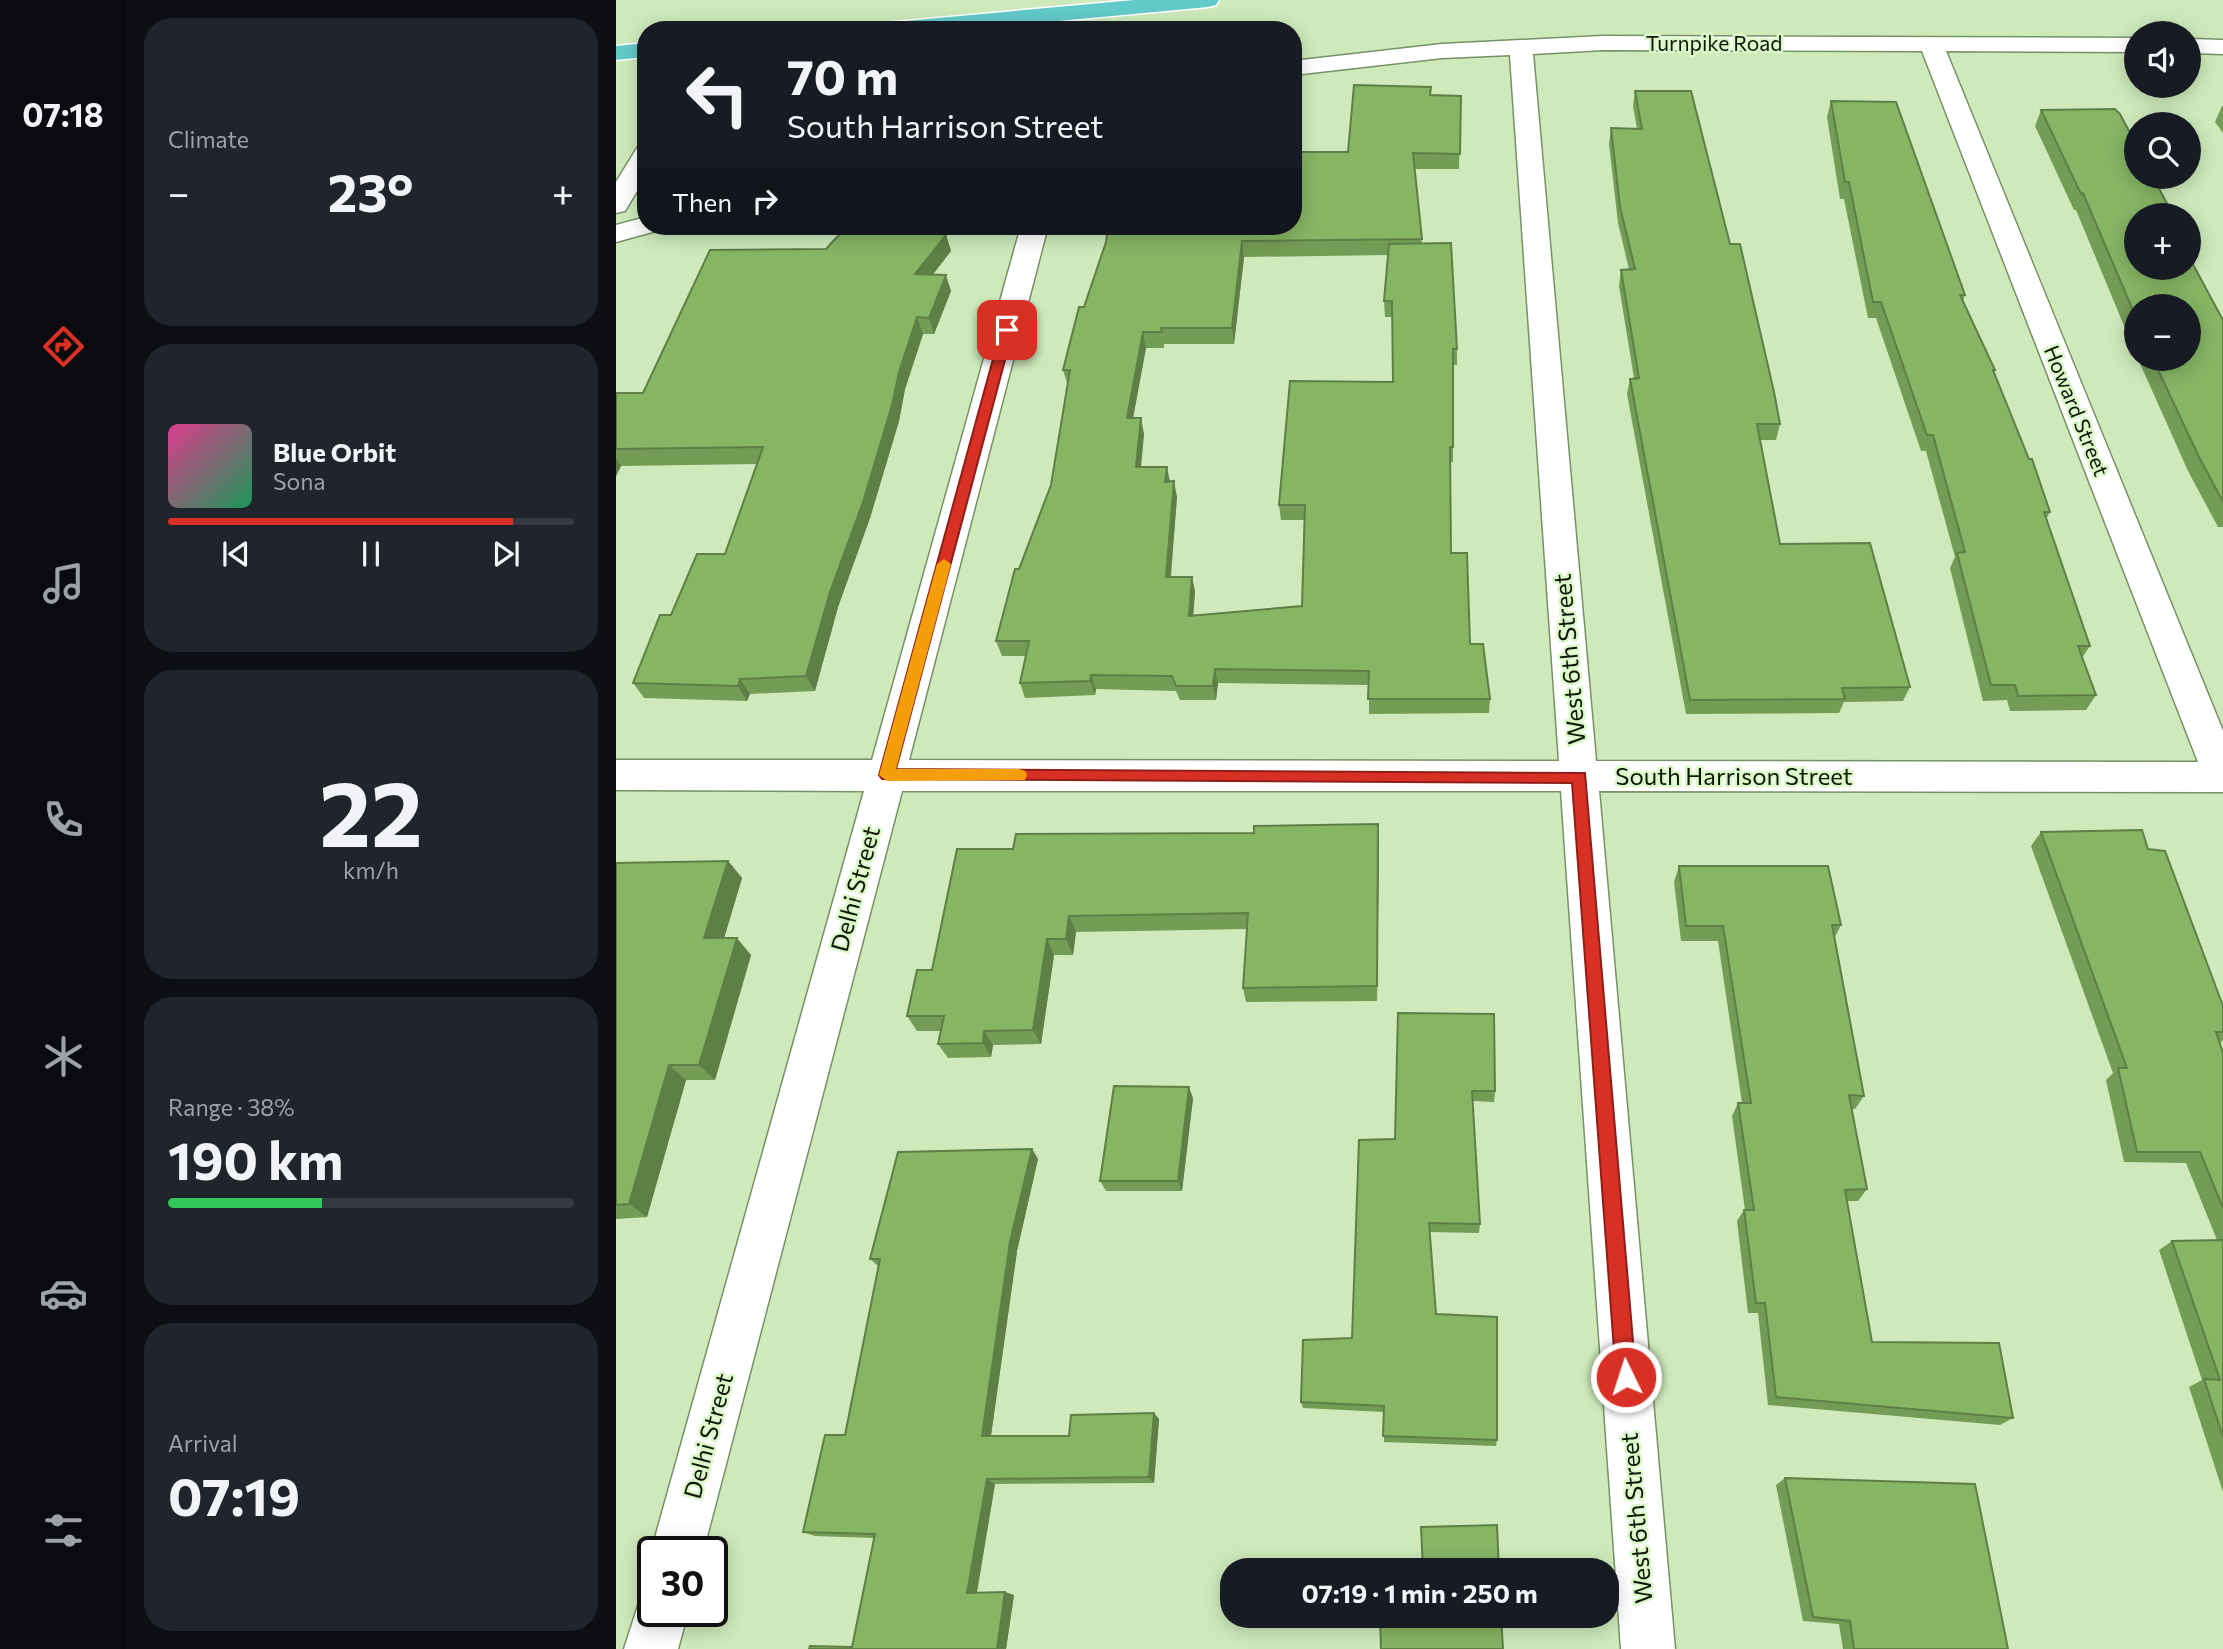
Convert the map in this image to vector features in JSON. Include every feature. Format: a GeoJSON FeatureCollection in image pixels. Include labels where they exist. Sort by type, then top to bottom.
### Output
{"type":"FeatureCollection","features":[{"type":"Feature","properties":{"kind":"highway"},"geometry":{"type":"LineString","coordinates":[[981,21],[1208,0]]}},
{"type":"Feature","properties":{"kind":"highway"},"geometry":{"type":"LineString","coordinates":[[616,53],[637,51]]}},
{"type":"Feature","properties":{"kind":"street","name":"Turnpike Road"},"geometry":{"type":"LineString","coordinates":[[1302,67],[1442,51],[1603,43],[2124,45]]}},
{"type":"Feature","properties":{"kind":"street","name":"Howard Street"},"geometry":{"type":"LineString","coordinates":[[1931,44],[2223,777]]}},
{"type":"Feature","properties":{"kind":"street"},"geometry":{"type":"LineString","coordinates":[[2201,46],[2223,47]]}},
{"type":"Feature","properties":{"kind":"street","name":"West 6th Street"},"geometry":{"type":"LineString","coordinates":[[1521,47],[1648,1649]]}},
{"type":"Feature","properties":{"kind":"street"},"geometry":{"type":"LineString","coordinates":[[616,205],[637,169]]}},
{"type":"Feature","properties":{"kind":"street"},"geometry":{"type":"LineString","coordinates":[[616,234],[637,228]]}},
{"type":"Feature","properties":{"kind":"street","name":"Delhi Street"},"geometry":{"type":"LineString","coordinates":[[681,1536],[1033,235]]}},
{"type":"Feature","properties":{"kind":"street","name":"South Harrison Street"},"geometry":{"type":"LineString","coordinates":[[616,775],[2223,777]]}},
{"type":"Feature","properties":{"kind":"street"},"geometry":{"type":"LineString","coordinates":[[651,1649],[657,1627]]}},
{"type":"Feature","properties":{"kind":"building"},"geometry":{"type":"Polygon","coordinates":[[[1354,85],[1431,87],[1430,95],[1461,96],[1460,154],[1413,153],[1422,239],[1242,241],[1232,328],[1161,328],[1162,332],[1143,332],[1127,418],[1141,418],[1136,467],[1167,467],[1165,482],[1174,481],[1166,577],[1192,577],[1189,616],[1302,606],[1305,505],[1279,505],[1290,381],[1393,382],[1392,301],[1384,301],[1389,244],[1451,243],[1457,349],[1453,349],[1453,447],[1450,447],[1451,553],[1467,553],[1470,644],[1483,644],[1490,699],[1368,699],[1369,671],[1215,669],[1213,686],[1176,686],[1172,676],[1091,675],[1090,681],[1020,683],[1029,641],[996,641],[1015,569],[1019,569],[1051,485],[1070,370],[1063,370],[1079,307],[1084,307],[1107,235],[1302,235],[1302,152],[1348,152],[1354,85]]]}},
{"type":"Feature","properties":{"kind":"building"},"geometry":{"type":"Polygon","coordinates":[[[1635,91],[1691,91],[1730,244],[1740,244],[1780,424],[1757,424],[1780,544],[1870,543],[1910,687],[1842,688],[1845,699],[1690,700],[1630,379],[1639,378],[1621,270],[1635,269],[1620,207],[1611,128],[1642,129],[1635,91]]]}},
{"type":"Feature","properties":{"kind":"building"},"geometry":{"type":"Polygon","coordinates":[[[1831,101],[1896,102],[1965,295],[1960,295],[1995,370],[2029,459],[2032,459],[2050,512],[2044,512],[2090,646],[2078,646],[2096,695],[2018,696],[2015,685],[1991,685],[1957,553],[1965,552],[1933,435],[1927,435],[1881,302],[1873,302],[1849,182],[1845,182],[1831,101]]]}},
{"type":"Feature","properties":{"kind":"building"},"geometry":{"type":"Polygon","coordinates":[[[2115,109],[2120,114],[2124,122],[2124,189],[2159,189],[2167,203],[2124,203],[2124,280],[2201,279],[2223,320],[2223,502],[2159,371],[2201,371],[2201,294],[2126,294],[2083,193],[2081,194],[2041,110],[2115,109]]]}},
{"type":"Feature","properties":{"kind":"building"},"geometry":{"type":"Polygon","coordinates":[[[839,235],[946,235],[915,274],[946,275],[929,318],[917,317],[863,502],[830,592],[806,676],[740,679],[738,686],[633,683],[660,615],[671,615],[697,554],[725,554],[763,447],[616,449],[616,393],[643,393],[710,250],[826,249],[839,235]]]}},
{"type":"Feature","properties":{"kind":"building"},"geometry":{"type":"Polygon","coordinates":[[[1378,824],[1377,986],[1243,988],[1248,913],[1069,916],[1066,939],[1047,939],[1033,1030],[984,1031],[983,1043],[938,1044],[944,1016],[907,1016],[917,970],[932,970],[957,849],[1013,849],[1016,834],[1254,833],[1254,826],[1378,824]]]}},
{"type":"Feature","properties":{"kind":"building"},"geometry":{"type":"Polygon","coordinates":[[[2142,830],[2148,849],[2165,851],[2223,1006],[2223,1032],[2216,1032],[2223,1053],[2223,1208],[2200,1152],[2137,1152],[2118,1068],[2127,1068],[2041,832],[2142,830]]]}},
{"type":"Feature","properties":{"kind":"building"},"geometry":{"type":"Polygon","coordinates":[[[728,861],[704,938],[737,938],[699,1065],[669,1065],[629,1204],[616,1205],[616,863],[728,861]]]}},
{"type":"Feature","properties":{"kind":"building"},"geometry":{"type":"Polygon","coordinates":[[[1679,866],[1828,866],[1841,925],[1832,925],[1864,1096],[1849,1095],[1867,1189],[1845,1190],[1872,1342],[1999,1343],[2013,1418],[1776,1397],[1765,1303],[1756,1303],[1744,1210],[1754,1210],[1738,1103],[1751,1103],[1723,926],[1686,926],[1679,866]]]}},
{"type":"Feature","properties":{"kind":"building"},"geometry":{"type":"Polygon","coordinates":[[[1398,1013],[1494,1014],[1495,1091],[1472,1091],[1480,1224],[1429,1223],[1436,1314],[1497,1317],[1497,1440],[1383,1436],[1384,1406],[1301,1402],[1303,1340],[1352,1338],[1359,1140],[1395,1139],[1398,1013]]]}},
{"type":"Feature","properties":{"kind":"building"},"geometry":{"type":"Polygon","coordinates":[[[1114,1086],[1189,1087],[1178,1181],[1100,1181],[1114,1086]]]}},
{"type":"Feature","properties":{"kind":"building"},"geometry":{"type":"Polygon","coordinates":[[[1032,1149],[1010,1242],[982,1436],[1069,1436],[1071,1415],[1154,1413],[1149,1477],[987,1479],[967,1593],[1005,1592],[997,1649],[809,1649],[810,1646],[852,1647],[875,1534],[803,1532],[825,1435],[845,1435],[880,1259],[870,1259],[898,1152],[1032,1149]]]}},
{"type":"Feature","properties":{"kind":"building"},"geometry":{"type":"Polygon","coordinates":[[[2223,1240],[2223,1437],[2204,1379],[2220,1380],[2172,1241],[2223,1240]]]}},
{"type":"Feature","properties":{"kind":"building"},"geometry":{"type":"Polygon","coordinates":[[[1785,1478],[1975,1484],[2008,1649],[1854,1649],[1850,1621],[1813,1617],[1785,1478]]]}},
{"type":"Feature","properties":{"kind":"building"},"geometry":{"type":"Polygon","coordinates":[[[1497,1525],[1498,1558],[1422,1558],[1421,1527],[1497,1525]]]}},
{"type":"Feature","properties":{"kind":"building"},"geometry":{"type":"Polygon","coordinates":[[[1380,1628],[1502,1628],[1503,1649],[1381,1649],[1380,1628]]]}},
{"type":"Feature","properties":{"kind":"slow traffic"},"geometry":{"type":"LineString","coordinates":[[944,564],[887,775],[1019,775]]}},
{"type":"Feature","properties":{"kind":"route"},"geometry":{"type":"LineString","coordinates":[[1007,330],[887,775],[1579,777],[1626,1377]]}}]}
